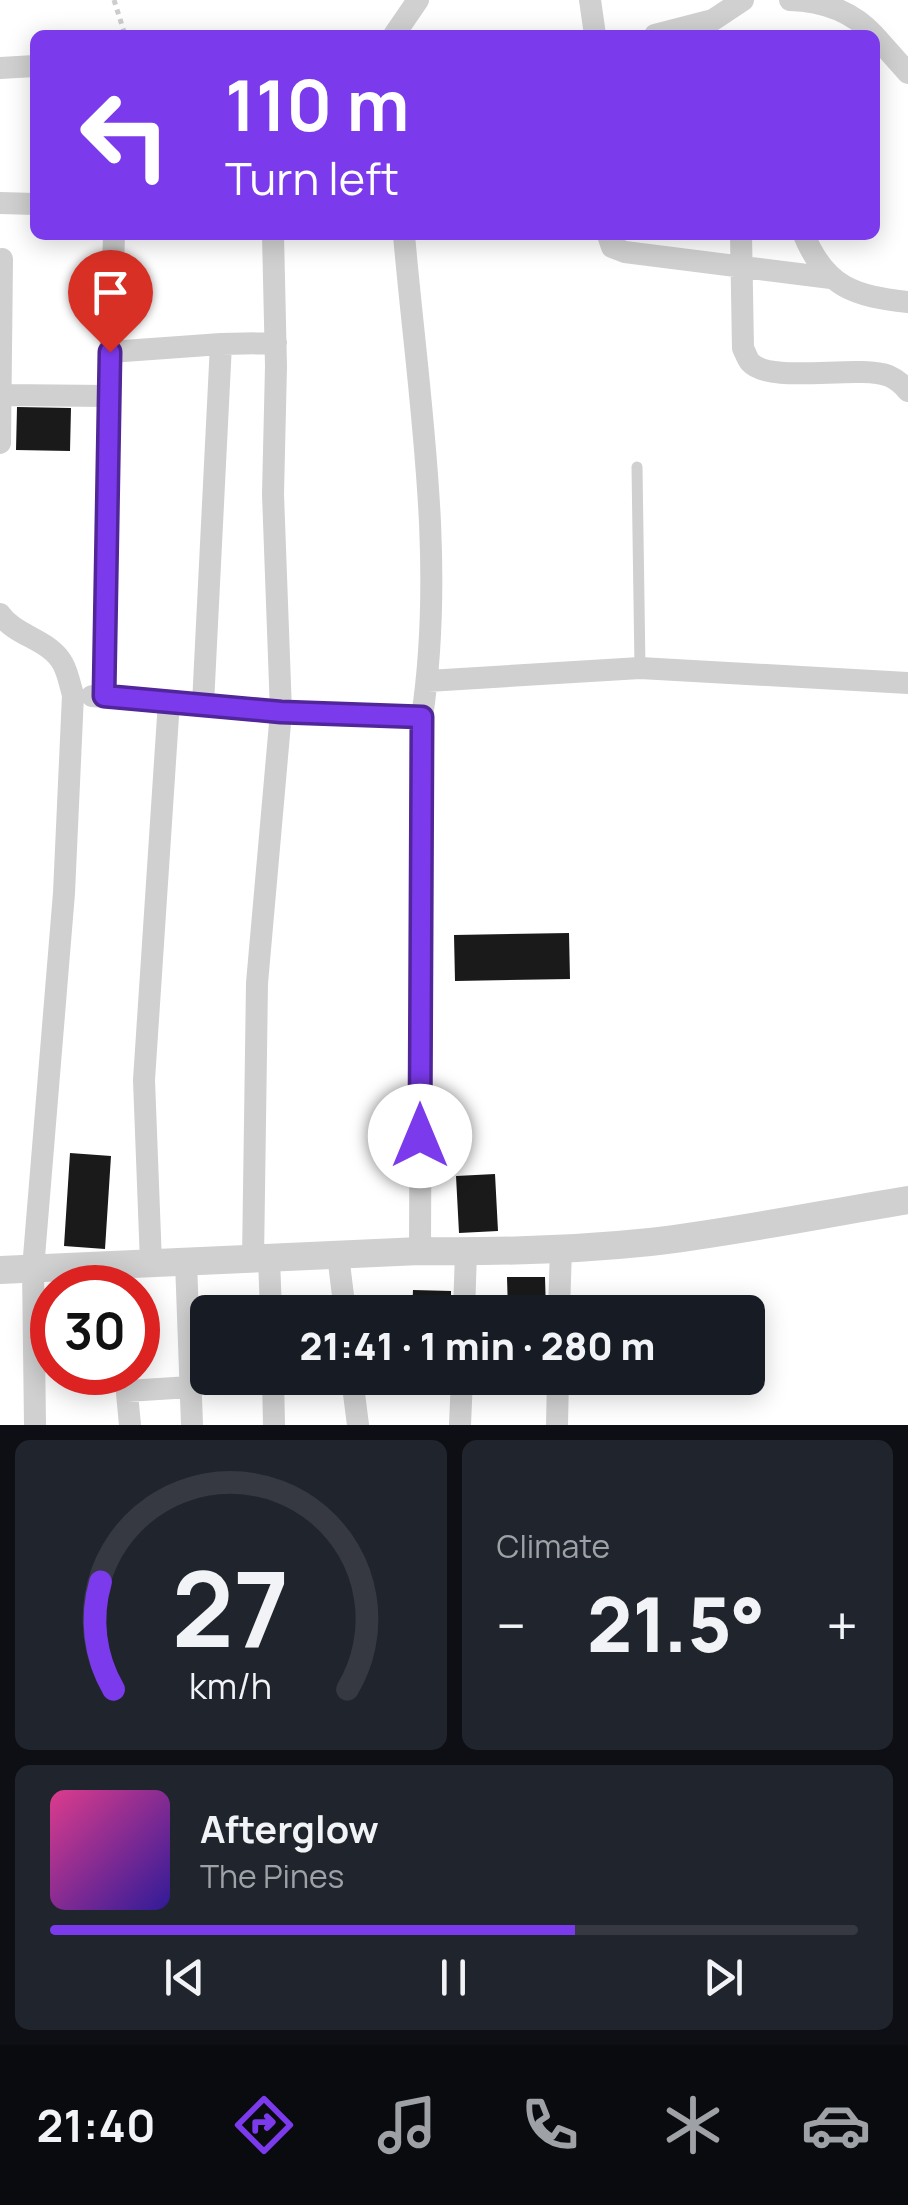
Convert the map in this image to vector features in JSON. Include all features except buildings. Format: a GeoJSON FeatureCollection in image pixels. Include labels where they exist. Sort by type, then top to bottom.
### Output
{"type":"FeatureCollection","features":[{"type":"Feature","properties":{"kind":"street"},"geometry":{"type":"LineString","coordinates":[[397,30],[418,0]]}},
{"type":"Feature","properties":{"kind":"street"},"geometry":{"type":"LineString","coordinates":[[590,0],[594,30]]}},
{"type":"Feature","properties":{"kind":"street"},"geometry":{"type":"LineString","coordinates":[[716,27],[743,0]]}},
{"type":"Feature","properties":{"kind":"street"},"geometry":{"type":"LineString","coordinates":[[790,0],[822,3],[850,14],[867,30]]}},
{"type":"Feature","properties":{"kind":"street"},"geometry":{"type":"LineString","coordinates":[[880,43],[908,73]]}},
{"type":"Feature","properties":{"kind":"street"},"geometry":{"type":"LineString","coordinates":[[0,68],[30,66]]}},
{"type":"Feature","properties":{"kind":"street"},"geometry":{"type":"LineString","coordinates":[[0,203],[30,204]]}},
{"type":"Feature","properties":{"kind":"street"},"geometry":{"type":"LineString","coordinates":[[104,696],[114,240]]}},
{"type":"Feature","properties":{"kind":"street"},"geometry":{"type":"LineString","coordinates":[[268,1295],[261,1259],[257,984],[281,712],[274,494],[274,240]]}},
{"type":"Feature","properties":{"kind":"street"},"geometry":{"type":"LineString","coordinates":[[405,240],[422,396],[432,570],[428,681],[422,717],[420,1250]]}},
{"type":"Feature","properties":{"kind":"street"},"geometry":{"type":"LineString","coordinates":[[610,240],[612,247],[625,252],[831,278]]}},
{"type":"Feature","properties":{"kind":"street"},"geometry":{"type":"LineString","coordinates":[[741,240],[743,348],[748,361],[761,370],[888,376],[908,390]]}},
{"type":"Feature","properties":{"kind":"street"},"geometry":{"type":"LineString","coordinates":[[806,240],[831,278],[851,291],[908,302]]}},
{"type":"Feature","properties":{"kind":"street"},"geometry":{"type":"LineString","coordinates":[[0,443],[2,259]]}},
{"type":"Feature","properties":{"kind":"street"},"geometry":{"type":"LineString","coordinates":[[110,352],[276,343]]}},
{"type":"Feature","properties":{"kind":"street"},"geometry":{"type":"LineString","coordinates":[[203,704],[221,344]]}},
{"type":"Feature","properties":{"kind":"street"},"geometry":{"type":"LineString","coordinates":[[2,394],[109,396]]}},
{"type":"Feature","properties":{"kind":"street"},"geometry":{"type":"LineString","coordinates":[[0,614],[12,626],[52,650],[64,664],[73,695],[64,893],[33,1265]]}},
{"type":"Feature","properties":{"kind":"street"},"geometry":{"type":"LineString","coordinates":[[428,681],[640,668],[908,683]]}},
{"type":"Feature","properties":{"kind":"street"},"geometry":{"type":"LineString","coordinates":[[73,695],[281,712],[422,717]]}},
{"type":"Feature","properties":{"kind":"street"},"geometry":{"type":"LineString","coordinates":[[151,1263],[144,1080],[168,701]]}},
{"type":"Feature","properties":{"kind":"street"},"geometry":{"type":"LineString","coordinates":[[146,1265],[650,1242],[908,1200]]}},
{"type":"Feature","properties":{"kind":"street"},"geometry":{"type":"LineString","coordinates":[[560,1295],[561,1248]]}},
{"type":"Feature","properties":{"kind":"street"},"geometry":{"type":"LineString","coordinates":[[465,1295],[466,1252]]}},
{"type":"Feature","properties":{"kind":"street"},"geometry":{"type":"LineString","coordinates":[[338,1255],[342,1295]]}},
{"type":"Feature","properties":{"kind":"street"},"geometry":{"type":"LineString","coordinates":[[160,1385],[190,1387],[186,1262]]}},
{"type":"Feature","properties":{"kind":"street"},"geometry":{"type":"LineString","coordinates":[[0,1270],[30,1269]]}},
{"type":"Feature","properties":{"kind":"street"},"geometry":{"type":"LineString","coordinates":[[35,1395],[36,1425]]}},
{"type":"Feature","properties":{"kind":"street"},"geometry":{"type":"LineString","coordinates":[[127,1395],[130,1425]]}},
{"type":"Feature","properties":{"kind":"street"},"geometry":{"type":"LineString","coordinates":[[190,1395],[192,1425]]}},
{"type":"Feature","properties":{"kind":"street"},"geometry":{"type":"LineString","coordinates":[[273,1395],[274,1425]]}},
{"type":"Feature","properties":{"kind":"street"},"geometry":{"type":"LineString","coordinates":[[354,1395],[358,1425]]}},
{"type":"Feature","properties":{"kind":"street"},"geometry":{"type":"LineString","coordinates":[[460,1425],[461,1395]]}},
{"type":"Feature","properties":{"kind":"street"},"geometry":{"type":"LineString","coordinates":[[557,1425],[558,1395]]}},
{"type":"Feature","properties":{"kind":"lane"},"geometry":{"type":"LineString","coordinates":[[637,467],[640,668]]}},
{"type":"Feature","properties":{"kind":"path"},"geometry":{"type":"LineString","coordinates":[[114,0],[123,30]]}},
{"type":"Feature","properties":{"kind":"route"},"geometry":{"type":"LineString","coordinates":[[110,352],[104,696],[281,712],[422,717],[420,1136]]}}]}
